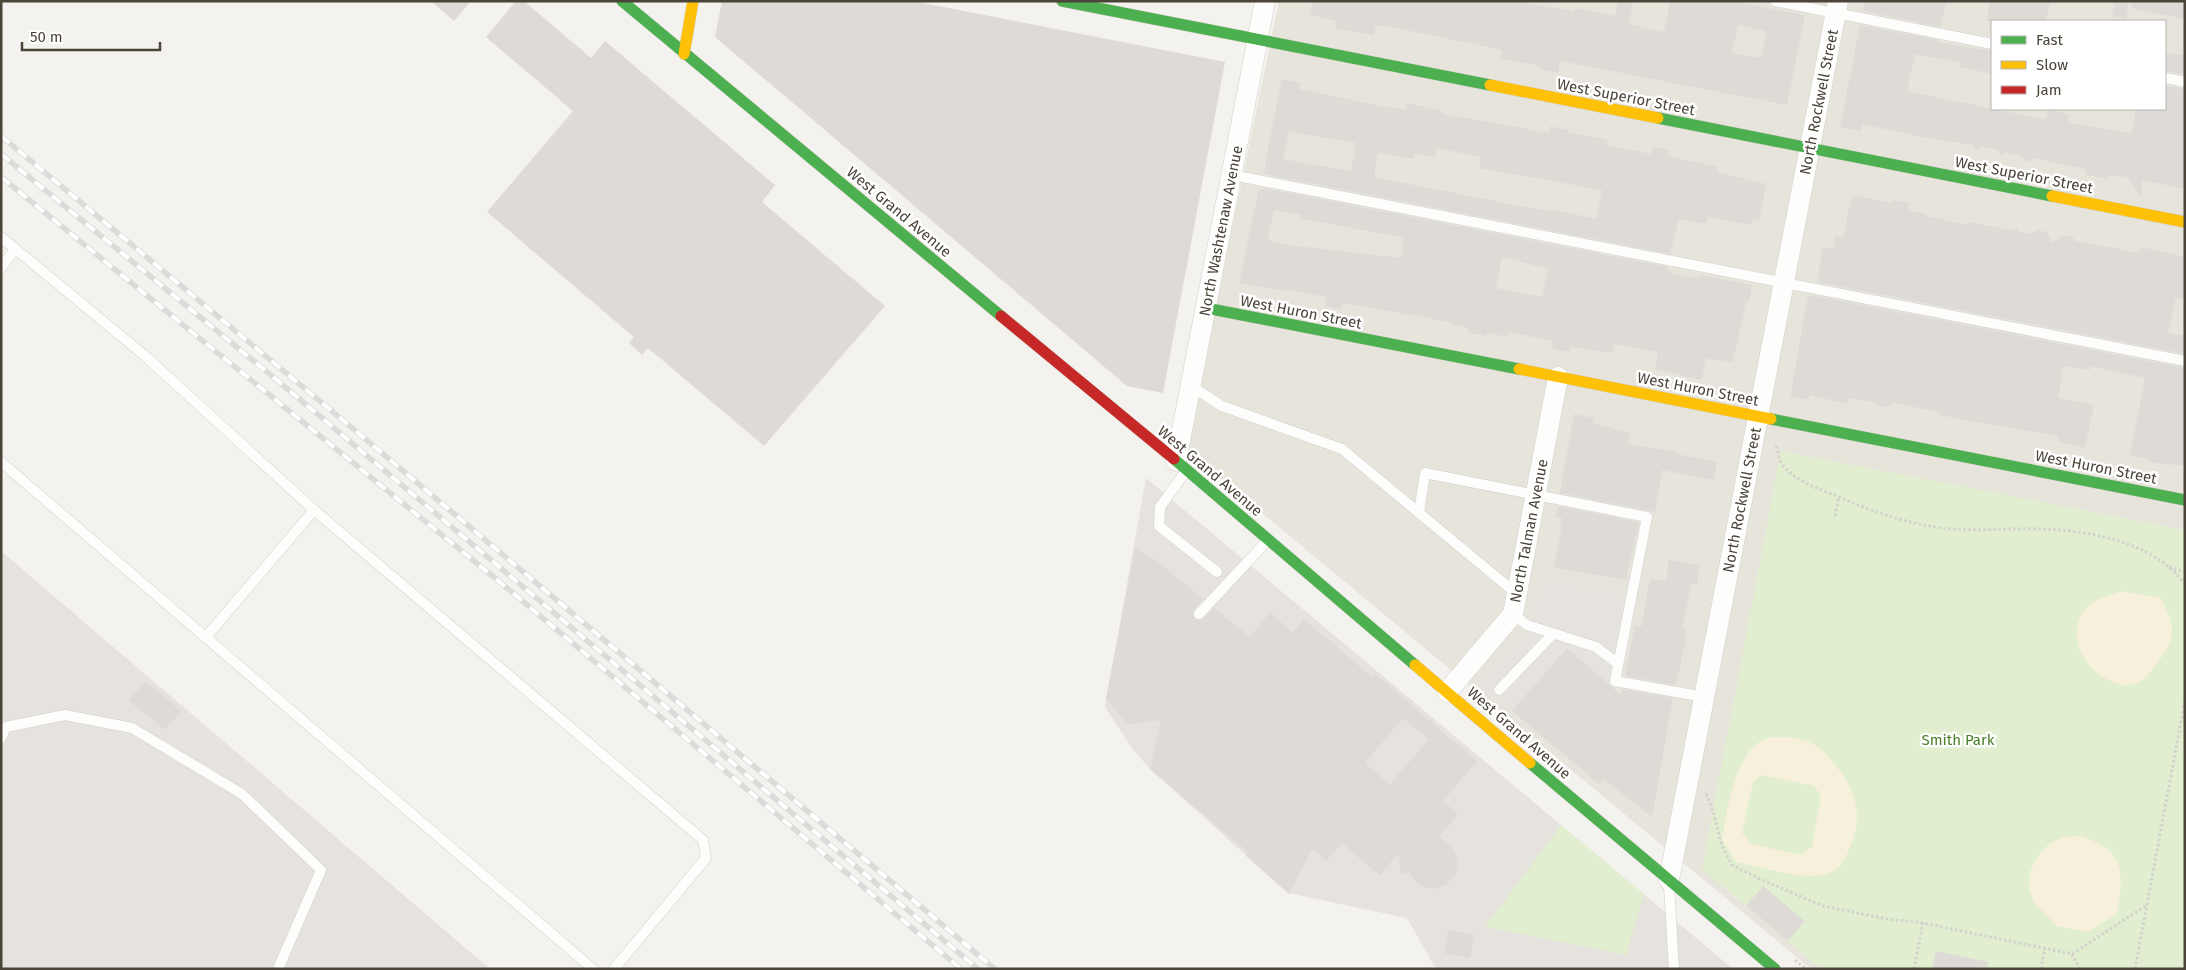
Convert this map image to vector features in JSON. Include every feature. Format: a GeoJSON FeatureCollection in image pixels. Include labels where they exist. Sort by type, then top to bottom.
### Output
{"type":"FeatureCollection","features":[{"type":"Feature","properties":{"kind":"street","name":"West Grand Avenue"},"geometry":{"type":"LineString","coordinates":[[622,1],[1182,466],[1775,969]]}},
{"type":"Feature","properties":{"kind":"street"},"geometry":{"type":"LineString","coordinates":[[684,54],[694,1]]}},
{"type":"Feature","properties":{"kind":"street","name":"West Superior Street"},"geometry":{"type":"LineString","coordinates":[[1062,1],[2185,222]]}},
{"type":"Feature","properties":{"kind":"street","name":"North Washtenaw Avenue"},"geometry":{"type":"LineString","coordinates":[[1182,466],[1191,386],[1265,1]]}},
{"type":"Feature","properties":{"kind":"street","name":"North Rockwell Street"},"geometry":{"type":"LineString","coordinates":[[1669,880],[1837,7]]}},
{"type":"Feature","properties":{"kind":"street","name":"West Huron Street"},"geometry":{"type":"LineString","coordinates":[[1206,308],[2185,500]]}},
{"type":"Feature","properties":{"kind":"street","name":"North Talman Avenue"},"geometry":{"type":"LineString","coordinates":[[1447,692],[1515,604],[1558,377]]}},
{"type":"Feature","properties":{"kind":"lane"},"geometry":{"type":"LineString","coordinates":[[1775,1],[1837,7],[1991,44]]}},
{"type":"Feature","properties":{"kind":"lane"},"geometry":{"type":"LineString","coordinates":[[2166,78],[2185,82]]}},
{"type":"Feature","properties":{"kind":"lane"},"geometry":{"type":"LineString","coordinates":[[1232,175],[2185,361]]}},
{"type":"Feature","properties":{"kind":"lane"},"geometry":{"type":"LineString","coordinates":[[1,237],[144,355],[314,510],[703,840],[706,858],[614,969]]}},
{"type":"Feature","properties":{"kind":"lane"},"geometry":{"type":"LineString","coordinates":[[1,268],[15,249]]}},
{"type":"Feature","properties":{"kind":"lane"},"geometry":{"type":"LineString","coordinates":[[1191,386],[1222,406],[1342,448],[1419,513],[1515,604],[1527,625],[1596,647],[1618,664]]}},
{"type":"Feature","properties":{"kind":"lane"},"geometry":{"type":"LineString","coordinates":[[1,462],[593,969]]}},
{"type":"Feature","properties":{"kind":"lane"},"geometry":{"type":"LineString","coordinates":[[1182,466],[1160,507],[1159,526],[1217,572]]}},
{"type":"Feature","properties":{"kind":"lane"},"geometry":{"type":"LineString","coordinates":[[1419,513],[1425,473],[1647,517],[1615,681],[1704,697]]}},
{"type":"Feature","properties":{"kind":"lane"},"geometry":{"type":"LineString","coordinates":[[206,637],[314,510]]}},
{"type":"Feature","properties":{"kind":"lane"},"geometry":{"type":"LineString","coordinates":[[1200,614],[1268,540]]}},
{"type":"Feature","properties":{"kind":"lane"},"geometry":{"type":"LineString","coordinates":[[1499,690],[1553,634]]}},
{"type":"Feature","properties":{"kind":"lane"},"geometry":{"type":"LineString","coordinates":[[1,738],[6,727],[65,714],[132,728],[242,794],[321,870],[278,969]]}},
{"type":"Feature","properties":{"kind":"lane"},"geometry":{"type":"LineString","coordinates":[[1669,880],[1674,969]]}},
{"type":"Feature","properties":{"kind":"path"},"geometry":{"type":"LineString","coordinates":[[1776,446],[1782,464],[1795,476],[1839,497],[1896,519],[1941,528],[1963,530],[2039,529],[2084,533],[2123,542],[2169,566],[2185,572]]}},
{"type":"Feature","properties":{"kind":"path"},"geometry":{"type":"LineString","coordinates":[[1835,516],[1839,497]]}},
{"type":"Feature","properties":{"kind":"path"},"geometry":{"type":"LineString","coordinates":[[2169,566],[2185,584]]}},
{"type":"Feature","properties":{"kind":"path"},"geometry":{"type":"LineString","coordinates":[[2135,969],[2185,700]]}},
{"type":"Feature","properties":{"kind":"path"},"geometry":{"type":"LineString","coordinates":[[1706,794],[1713,811],[1722,846],[1732,865],[1823,906],[1887,919],[1923,923],[2072,954],[2147,905]]}},
{"type":"Feature","properties":{"kind":"path"},"geometry":{"type":"LineString","coordinates":[[1914,969],[1923,923]]}},
{"type":"Feature","properties":{"kind":"path"},"geometry":{"type":"LineString","coordinates":[[2041,969],[2045,948]]}},
{"type":"Feature","properties":{"kind":"path"},"geometry":{"type":"LineString","coordinates":[[2072,954],[2080,969]]}},
{"type":"Feature","properties":{"kind":"shaded area"},"geometry":{"type":"Polygon","coordinates":[[[1279,1],[2185,1],[2185,969],[1811,969],[1186,450],[1279,1]]]}},
{"type":"Feature","properties":{"kind":"shaded area"},"geometry":{"type":"Polygon","coordinates":[[[1146,478],[1733,969],[1436,969],[1407,918],[1288,893],[1150,769],[1134,751],[1105,707],[1146,478]]]}},
{"type":"Feature","properties":{"kind":"shaded area"},"geometry":{"type":"Polygon","coordinates":[[[1,551],[490,969],[1,969],[1,551]]]}},
{"type":"Feature","properties":{"kind":"shaded area"},"geometry":{"type":"Polygon","coordinates":[[[1541,579],[1625,595],[1609,684],[1567,648],[1512,711],[1479,684],[1533,624],[1541,579]]]}},
{"type":"Feature","properties":{"kind":"green space","name":"Smith Park"},"geometry":{"type":"Polygon","coordinates":[[[1781,451],[2185,530],[2185,969],[1821,969],[1702,869],[1781,451]]]}},
{"type":"Feature","properties":{"kind":"green space"},"geometry":{"type":"Polygon","coordinates":[[[1561,825],[1644,894],[1626,955],[1485,927],[1561,825]]]}},
{"type":"Feature","properties":{"kind":"sand"},"geometry":{"type":"Polygon","coordinates":[[[2121,591],[2161,598],[2169,616],[2172,630],[2169,644],[2153,669],[2143,679],[2130,685],[2108,680],[2091,667],[2084,658],[2077,638],[2077,627],[2087,607],[2099,599],[2121,591]]]}},
{"type":"Feature","properties":{"kind":"sand"},"geometry":{"type":"Polygon","coordinates":[[[1789,737],[1815,745],[1831,759],[1849,786],[1853,796],[1857,817],[1853,839],[1841,864],[1830,873],[1808,876],[1796,875],[1736,862],[1722,839],[1734,783],[1746,756],[1765,739],[1789,737]],[[1762,775],[1753,782],[1742,833],[1751,844],[1801,855],[1812,847],[1821,796],[1814,786],[1762,775]]]}},
{"type":"Feature","properties":{"kind":"sand"},"geometry":{"type":"Polygon","coordinates":[[[2081,836],[2107,849],[2114,856],[2121,875],[2117,914],[2087,932],[2057,926],[2034,903],[2029,889],[2030,872],[2037,857],[2049,844],[2063,837],[2081,836]]]}},
{"type":"Feature","properties":{"kind":"building"},"geometry":{"type":"Polygon","coordinates":[[[431,1],[471,1],[454,21],[431,1]]]}},
{"type":"Feature","properties":{"kind":"building"},"geometry":{"type":"Polygon","coordinates":[[[516,1],[524,1],[591,58],[605,41],[775,185],[762,202],[885,306],[764,446],[648,348],[642,355],[629,343],[634,337],[487,212],[573,111],[486,37],[516,1]]]}},
{"type":"Feature","properties":{"kind":"building"},"geometry":{"type":"Polygon","coordinates":[[[722,1],[913,1],[1225,62],[1163,393],[1127,386],[715,37],[722,1]]]}},
{"type":"Feature","properties":{"kind":"building"},"geometry":{"type":"Polygon","coordinates":[[[1313,1],[1529,1],[1529,4],[1574,11],[1575,8],[1615,16],[1618,1],[1633,1],[1629,24],[1664,32],[1670,1],[1731,1],[1805,15],[1787,105],[1560,61],[1558,73],[1540,69],[1541,66],[1500,59],[1502,50],[1375,25],[1374,35],[1335,28],[1336,21],[1310,15],[1313,1]],[[1738,25],[1732,53],[1761,58],[1766,31],[1738,25]]]}},
{"type":"Feature","properties":{"kind":"building"},"geometry":{"type":"Polygon","coordinates":[[[1865,1],[1946,1],[1941,27],[1863,11],[1865,1]]]}},
{"type":"Feature","properties":{"kind":"building"},"geometry":{"type":"Polygon","coordinates":[[[1990,1],[2050,1],[2046,20],[1986,21],[1990,1]]]}},
{"type":"Feature","properties":{"kind":"building"},"geometry":{"type":"Polygon","coordinates":[[[2115,1],[2129,1],[2126,19],[2112,16],[2115,1]]]}},
{"type":"Feature","properties":{"kind":"building"},"geometry":{"type":"Polygon","coordinates":[[[2132,1],[2185,1],[2185,19],[2131,8],[2132,1]]]}},
{"type":"Feature","properties":{"kind":"building"},"geometry":{"type":"Polygon","coordinates":[[[1860,25],[1938,40],[1938,42],[1991,51],[1991,74],[1959,67],[1960,63],[1915,54],[1908,91],[1991,110],[2046,119],[2048,110],[2069,114],[2068,122],[2132,134],[2136,110],[2166,110],[2166,85],[2185,89],[2185,189],[2142,180],[2142,198],[2127,177],[2108,175],[2107,179],[2085,174],[2086,169],[2033,158],[2026,163],[2023,157],[2006,152],[2001,155],[1998,150],[1983,147],[1976,151],[1974,145],[1921,137],[1862,124],[1861,131],[1840,127],[1860,25]]]}},
{"type":"Feature","properties":{"kind":"building"},"geometry":{"type":"Polygon","coordinates":[[[2166,52],[2185,55],[2185,75],[2166,71],[2166,52]]]}},
{"type":"Feature","properties":{"kind":"building"},"geometry":{"type":"Polygon","coordinates":[[[1282,79],[1301,83],[1299,89],[1380,106],[1406,110],[1407,103],[1438,108],[1444,114],[1549,133],[1550,126],[1568,130],[1568,132],[1608,140],[1607,145],[1651,154],[1652,147],[1670,150],[1668,156],[1718,167],[1717,172],[1766,184],[1759,221],[1753,220],[1752,225],[1708,217],[1706,224],[1679,219],[1670,254],[1264,174],[1282,79]],[[1289,132],[1283,159],[1351,171],[1356,143],[1289,132]],[[1436,148],[1435,157],[1415,154],[1414,159],[1378,153],[1374,177],[1596,219],[1602,190],[1479,168],[1481,157],[1436,148]]]}},
{"type":"Feature","properties":{"kind":"building"},"geometry":{"type":"Polygon","coordinates":[[[1263,188],[1668,267],[1667,269],[1670,270],[1670,273],[1699,278],[1700,275],[1752,285],[1749,302],[1746,302],[1733,362],[1706,358],[1701,380],[1655,369],[1658,352],[1614,344],[1612,353],[1570,347],[1569,352],[1552,349],[1553,341],[1509,332],[1508,337],[1487,333],[1486,336],[1468,333],[1469,328],[1449,324],[1450,322],[1343,303],[1342,309],[1325,306],[1326,297],[1239,283],[1259,189],[1262,190],[1263,188]],[[1274,210],[1268,240],[1288,245],[1401,258],[1404,238],[1300,218],[1301,215],[1274,210]],[[1502,257],[1496,288],[1542,297],[1548,269],[1502,257]]]}},
{"type":"Feature","properties":{"kind":"building"},"geometry":{"type":"Polygon","coordinates":[[[1852,195],[1892,203],[1893,200],[1909,203],[1908,210],[1968,225],[1968,222],[2010,230],[2016,228],[2019,232],[2031,234],[2038,230],[2047,232],[2052,243],[2064,235],[2071,236],[2076,241],[2140,253],[2141,247],[2185,257],[2185,300],[2176,298],[2168,333],[2185,336],[2185,354],[1817,282],[1823,247],[1833,249],[1835,236],[1843,238],[1852,195]]]}},
{"type":"Feature","properties":{"kind":"building"},"geometry":{"type":"Polygon","coordinates":[[[1808,296],[2185,368],[2185,466],[2149,462],[2149,459],[2130,456],[2145,378],[2091,366],[2090,370],[2065,366],[2063,368],[2058,398],[2094,405],[2085,448],[2059,442],[2057,436],[1939,415],[1939,412],[1894,403],[1887,407],[1877,406],[1874,402],[1849,398],[1848,404],[1809,395],[1809,400],[1790,397],[1808,296]]]}},
{"type":"Feature","properties":{"kind":"building"},"geometry":{"type":"Polygon","coordinates":[[[1574,414],[1594,418],[1593,423],[1630,433],[1628,444],[1678,452],[1677,454],[1717,462],[1714,480],[1662,470],[1655,512],[1560,493],[1574,414]]]}},
{"type":"Feature","properties":{"kind":"building"},"geometry":{"type":"Polygon","coordinates":[[[1558,506],[1639,522],[1626,580],[1554,568],[1562,525],[1560,525],[1562,518],[1556,517],[1558,506]]]}},
{"type":"Feature","properties":{"kind":"building"},"geometry":{"type":"Polygon","coordinates":[[[1135,548],[1158,562],[1203,599],[1192,612],[1195,619],[1201,620],[1214,608],[1250,637],[1270,612],[1293,633],[1304,619],[1372,677],[1375,674],[1477,761],[1443,801],[1458,814],[1439,837],[1452,847],[1458,861],[1455,875],[1446,885],[1434,889],[1424,887],[1416,882],[1409,873],[1401,874],[1398,853],[1380,876],[1342,843],[1326,861],[1312,849],[1289,894],[1245,855],[1248,852],[1150,769],[1161,720],[1127,725],[1106,698],[1135,548]],[[1403,718],[1365,763],[1390,784],[1429,739],[1403,718]]]}},
{"type":"Feature","properties":{"kind":"building"},"geometry":{"type":"Polygon","coordinates":[[[1669,560],[1700,565],[1697,584],[1691,583],[1683,627],[1686,628],[1685,633],[1687,634],[1676,685],[1625,676],[1635,625],[1641,627],[1650,579],[1666,581],[1669,560]]]}},
{"type":"Feature","properties":{"kind":"building"},"geometry":{"type":"Polygon","coordinates":[[[1567,648],[1621,695],[1622,689],[1673,698],[1652,817],[1603,779],[1599,784],[1512,711],[1567,648]]]}},
{"type":"Feature","properties":{"kind":"building"},"geometry":{"type":"Polygon","coordinates":[[[145,681],[181,711],[165,730],[129,701],[145,681]]]}},
{"type":"Feature","properties":{"kind":"building"},"geometry":{"type":"Polygon","coordinates":[[[1763,886],[1805,921],[1788,941],[1746,906],[1763,886]]]}},
{"type":"Feature","properties":{"kind":"building"},"geometry":{"type":"Polygon","coordinates":[[[1448,930],[1474,935],[1470,958],[1444,953],[1448,930]]]}},
{"type":"Feature","properties":{"kind":"building"},"geometry":{"type":"Polygon","coordinates":[[[1936,951],[1988,962],[1987,969],[1932,969],[1936,951]]]}},
{"type":"Feature","properties":{"kind":"railway"},"geometry":{"type":"LineString","coordinates":[[1,136],[351,427],[995,969]]}},
{"type":"Feature","properties":{"kind":"railway"},"geometry":{"type":"LineString","coordinates":[[1,154],[272,376],[978,969]]}},
{"type":"Feature","properties":{"kind":"railway"},"geometry":{"type":"LineString","coordinates":[[1,177],[495,578],[961,969]]}},
{"type":"Feature","properties":{"kind":"traffic: fast"},"geometry":{"type":"LineString","coordinates":[[622,1],[1001,316]]}},
{"type":"Feature","properties":{"kind":"traffic: fast"},"geometry":{"type":"LineString","coordinates":[[1062,1],[1490,85]]}},
{"type":"Feature","properties":{"kind":"traffic: fast"},"geometry":{"type":"LineString","coordinates":[[1658,118],[2052,196]]}},
{"type":"Feature","properties":{"kind":"traffic: fast"},"geometry":{"type":"LineString","coordinates":[[1206,308],[1519,369]]}},
{"type":"Feature","properties":{"kind":"traffic: fast"},"geometry":{"type":"LineString","coordinates":[[1771,419],[2185,500]]}},
{"type":"Feature","properties":{"kind":"traffic: fast"},"geometry":{"type":"LineString","coordinates":[[1174,459],[1415,665]]}},
{"type":"Feature","properties":{"kind":"traffic: fast"},"geometry":{"type":"LineString","coordinates":[[1530,763],[1775,969]]}},
{"type":"Feature","properties":{"kind":"traffic: slow"},"geometry":{"type":"LineString","coordinates":[[684,54],[693,1]]}},
{"type":"Feature","properties":{"kind":"traffic: slow"},"geometry":{"type":"LineString","coordinates":[[1490,85],[1658,118]]}},
{"type":"Feature","properties":{"kind":"traffic: slow"},"geometry":{"type":"LineString","coordinates":[[2052,196],[2185,222]]}},
{"type":"Feature","properties":{"kind":"traffic: slow"},"geometry":{"type":"LineString","coordinates":[[1519,369],[1771,419]]}},
{"type":"Feature","properties":{"kind":"traffic: slow"},"geometry":{"type":"LineString","coordinates":[[1415,665],[1530,763]]}},
{"type":"Feature","properties":{"kind":"traffic: jam"},"geometry":{"type":"LineString","coordinates":[[1001,316],[1174,459]]}}]}
